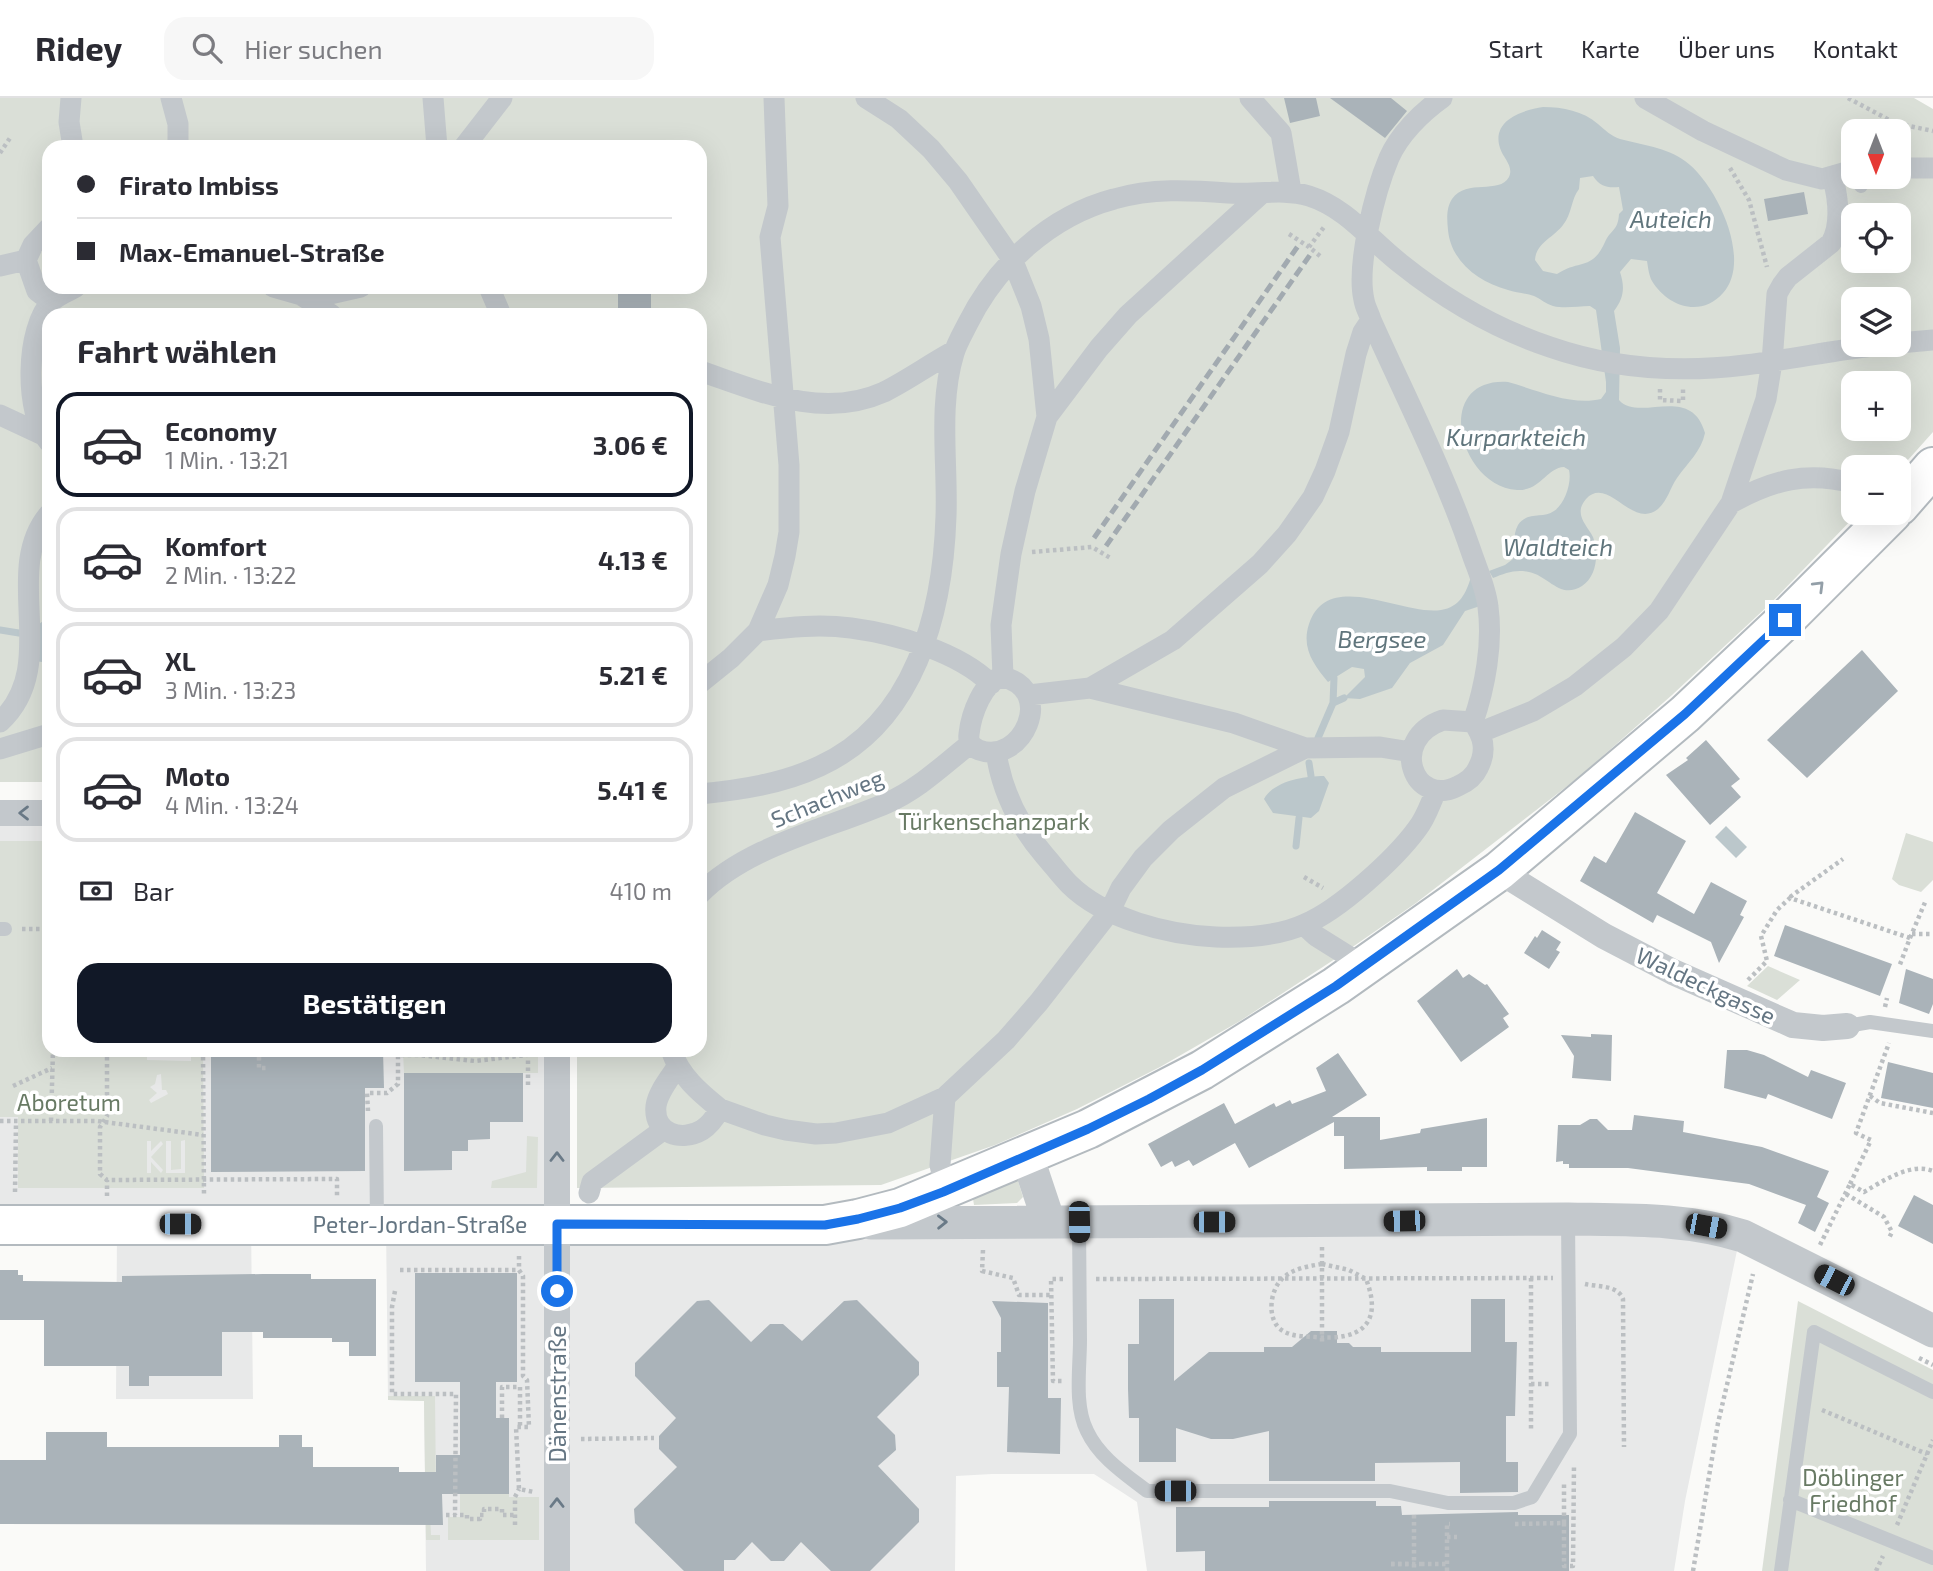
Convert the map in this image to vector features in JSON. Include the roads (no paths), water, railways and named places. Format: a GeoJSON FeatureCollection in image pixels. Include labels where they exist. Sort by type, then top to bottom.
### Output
{"type":"FeatureCollection","features":[{"type":"Feature","properties":{"kind":"main road"},"geometry":{"type":"LineString","coordinates":[[825,1225],[877,1215],[946,1190],[1088,1129],[1202,1070],[1326,993],[1499,870],[1685,714],[1882,525]]}},
{"type":"Feature","properties":{"kind":"main road","name":"Peter-Jordan-Straße"},"geometry":{"type":"LineString","coordinates":[[7,1208],[204,1224],[825,1225]]}},
{"type":"Feature","properties":{"kind":"street"},"geometry":{"type":"LineString","coordinates":[[71,98],[69,122],[72,140]]}},
{"type":"Feature","properties":{"kind":"street"},"geometry":{"type":"LineString","coordinates":[[171,98],[178,124],[177,140]]}},
{"type":"Feature","properties":{"kind":"street"},"geometry":{"type":"LineString","coordinates":[[433,98],[437,140]]}},
{"type":"Feature","properties":{"kind":"street"},"geometry":{"type":"LineString","coordinates":[[469,140],[502,98]]}},
{"type":"Feature","properties":{"kind":"street"},"geometry":{"type":"LineString","coordinates":[[707,678],[731,659],[758,631],[778,585],[789,532],[785,399],[770,237],[778,206],[774,98]]}},
{"type":"Feature","properties":{"kind":"street"},"geometry":{"type":"LineString","coordinates":[[866,98],[899,119],[931,149],[958,181],[1012,259],[1031,306],[1039,339],[1047,417]]}},
{"type":"Feature","properties":{"kind":"street"},"geometry":{"type":"LineString","coordinates":[[1250,98],[1281,133],[1291,191]]}},
{"type":"Feature","properties":{"kind":"street"},"geometry":{"type":"LineString","coordinates":[[1442,98],[1410,126],[1390,156],[1375,200],[1367,235],[1362,281],[1371,320],[1461,523],[1488,603],[1487,651],[1477,727],[1484,750],[1476,773],[1467,782],[1453,789],[1436,791],[1426,787],[1419,779],[1411,761],[1411,752],[1421,732],[1430,724],[1443,720],[1477,727],[1533,712],[1575,686],[1624,647],[1659,611],[1731,503],[1766,400],[1777,294],[1788,277],[1831,243],[1837,228],[1837,194],[1841,189]]}},
{"type":"Feature","properties":{"kind":"street"},"geometry":{"type":"LineString","coordinates":[[1645,98],[1703,131],[1786,170],[1814,178],[1841,177]]}},
{"type":"Feature","properties":{"kind":"street"},"geometry":{"type":"LineString","coordinates":[[1911,168],[1933,168]]}},
{"type":"Feature","properties":{"kind":"street"},"geometry":{"type":"LineString","coordinates":[[707,793],[779,781],[819,766],[853,747],[883,717],[911,675],[925,647],[938,602],[944,552],[947,391],[954,351],[976,306],[1012,259],[1048,230],[1084,209],[1112,199],[1151,191],[1195,190],[1261,194],[1291,191],[1314,198],[1349,217],[1429,286],[1486,321],[1550,347],[1611,363],[1686,369],[1772,362],[1841,351]]}},
{"type":"Feature","properties":{"kind":"street"},"geometry":{"type":"LineString","coordinates":[[758,631],[818,626],[877,633],[925,647],[965,663],[997,680],[1014,679],[1029,695],[1030,715],[1022,734],[1005,749],[996,752],[977,749],[970,744],[968,738],[979,701],[997,680],[1011,554],[1025,491],[1047,417],[1099,348],[1128,315],[1261,194]]}},
{"type":"Feature","properties":{"kind":"street"},"geometry":{"type":"LineString","coordinates":[[42,235],[33,245],[26,260],[37,292],[52,302]]}},
{"type":"Feature","properties":{"kind":"street"},"geometry":{"type":"LineString","coordinates":[[0,266],[26,260]]}},
{"type":"Feature","properties":{"kind":"street"},"geometry":{"type":"LineString","coordinates":[[49,308],[52,302],[65,294]]}},
{"type":"Feature","properties":{"kind":"street"},"geometry":{"type":"LineString","coordinates":[[297,294],[321,308]]}},
{"type":"Feature","properties":{"kind":"street"},"geometry":{"type":"LineString","coordinates":[[300,295],[330,294]]}},
{"type":"Feature","properties":{"kind":"street"},"geometry":{"type":"LineString","coordinates":[[1090,688],[1173,640],[1260,564],[1287,534],[1313,498],[1325,471],[1339,432],[1356,354],[1363,332],[1371,320]]}},
{"type":"Feature","properties":{"kind":"street"},"geometry":{"type":"LineString","coordinates":[[42,324],[33,343],[30,371],[32,396],[42,427]]}},
{"type":"Feature","properties":{"kind":"street"},"geometry":{"type":"LineString","coordinates":[[1911,342],[1933,340]]}},
{"type":"Feature","properties":{"kind":"street"},"geometry":{"type":"LineString","coordinates":[[707,373],[785,399],[835,404],[862,400],[884,391],[954,351]]}},
{"type":"Feature","properties":{"kind":"street"},"geometry":{"type":"LineString","coordinates":[[0,415],[42,437]]}},
{"type":"Feature","properties":{"kind":"street"},"geometry":{"type":"LineString","coordinates":[[1731,503],[1773,482],[1822,478],[1841,481]]}},
{"type":"Feature","properties":{"kind":"street"},"geometry":{"type":"LineString","coordinates":[[0,722],[17,697],[21,659],[10,592],[12,564],[26,534],[42,519]]}},
{"type":"Feature","properties":{"kind":"street"},"geometry":{"type":"LineString","coordinates":[[1029,695],[1090,688],[1234,723],[1305,748],[1380,747],[1411,752]]}},
{"type":"Feature","properties":{"kind":"street"},"geometry":{"type":"LineString","coordinates":[[0,749],[42,736]]}},
{"type":"Feature","properties":{"kind":"street","name":"Schachweg"},"geometry":{"type":"LineString","coordinates":[[707,885],[757,855],[797,836],[888,803],[908,793],[970,744]]}},
{"type":"Feature","properties":{"kind":"street"},"geometry":{"type":"LineString","coordinates":[[674,1058],[701,1093],[720,1109],[786,1130],[836,1133],[887,1123],[946,1097],[1006,1040],[1039,1002],[1110,911],[1121,888],[1143,858],[1194,811],[1224,788],[1305,748]]}},
{"type":"Feature","properties":{"kind":"street"},"geometry":{"type":"LineString","coordinates":[[996,752],[1005,790],[1014,812],[1031,840],[1071,886],[1110,911],[1169,932],[1195,936],[1253,936],[1304,925],[1369,879],[1402,847],[1419,828],[1436,791]]}},
{"type":"Feature","properties":{"kind":"street"},"geometry":{"type":"LineString","coordinates":[[0,813],[42,813]]}},
{"type":"Feature","properties":{"kind":"street","name":"Waldeckgasse"},"geometry":{"type":"LineString","coordinates":[[1499,870],[1604,936],[1673,972],[1793,1025],[1823,1028],[1847,1026]]}},
{"type":"Feature","properties":{"kind":"street"},"geometry":{"type":"LineString","coordinates":[[1304,925],[1316,936],[1364,966]]}},
{"type":"Feature","properties":{"kind":"street","name":"Dänenstraße"},"geometry":{"type":"LineString","coordinates":[[550,1057],[557,1224],[557,1571]]}},
{"type":"Feature","properties":{"kind":"street"},"geometry":{"type":"LineString","coordinates":[[674,1058],[656,1106],[657,1121],[663,1130],[670,1134],[687,1136],[702,1129],[720,1109]]}},
{"type":"Feature","properties":{"kind":"street"},"geometry":{"type":"LineString","coordinates":[[946,1097],[940,1165],[946,1190]]}},
{"type":"Feature","properties":{"kind":"street"},"geometry":{"type":"LineString","coordinates":[[589,1193],[592,1182],[663,1130]]}},
{"type":"Feature","properties":{"kind":"street"},"geometry":{"type":"LineString","coordinates":[[1027,1156],[1064,1222]]}},
{"type":"Feature","properties":{"kind":"street","name":"Peter-Jordan-Straße"},"geometry":{"type":"LineString","coordinates":[[825,1225],[1568,1219],[1676,1222],[1725,1230],[1761,1243],[1933,1331]]}},
{"type":"Feature","properties":{"kind":"lane","name":"Waldeckgasse"},"geometry":{"type":"LineString","coordinates":[[1847,1026],[1870,1022],[1933,1031]]}},
{"type":"Feature","properties":{"kind":"lane"},"geometry":{"type":"LineString","coordinates":[[376,1126],[377,1224]]}},
{"type":"Feature","properties":{"kind":"lane"},"geometry":{"type":"LineString","coordinates":[[1064,1222],[1082,1418],[1091,1439],[1116,1467],[1147,1491],[1390,1491],[1448,1503],[1521,1502],[1537,1492],[1570,1434],[1568,1219]]}},
{"type":"Feature","properties":{"kind":"lane"},"geometry":{"type":"LineString","coordinates":[[1781,1571],[1814,1332],[1933,1392]]}},
{"type":"Feature","properties":{"kind":"lane"},"geometry":{"type":"LineString","coordinates":[[1790,1500],[1933,1558]]}},
{"type":"Feature","properties":{"kind":"water"},"geometry":{"type":"Polygon","coordinates":[[[1535,108],[1558,108],[1579,113],[1617,138],[1662,149],[1685,161],[1697,172],[1719,204],[1727,223],[1734,262],[1731,279],[1723,293],[1714,301],[1695,307],[1676,303],[1659,290],[1651,279],[1647,261],[1631,259],[1620,272],[1623,292],[1614,311],[1620,348],[1619,400],[1628,406],[1639,408],[1664,406],[1688,410],[1698,418],[1705,433],[1697,451],[1658,509],[1648,514],[1639,513],[1603,493],[1594,493],[1586,499],[1582,504],[1581,514],[1593,537],[1596,557],[1594,570],[1587,582],[1574,590],[1561,589],[1529,572],[1511,572],[1493,578],[1489,571],[1513,559],[1515,533],[1522,521],[1558,508],[1568,486],[1569,470],[1558,468],[1525,489],[1517,490],[1497,484],[1480,471],[1468,453],[1462,433],[1462,413],[1469,396],[1484,385],[1508,382],[1566,399],[1590,401],[1601,399],[1606,392],[1596,310],[1590,306],[1553,306],[1534,296],[1487,282],[1468,269],[1450,241],[1447,222],[1452,199],[1466,189],[1498,185],[1509,177],[1509,166],[1498,138],[1500,130],[1511,118],[1535,108]],[[1593,176],[1580,178],[1579,189],[1566,221],[1538,249],[1535,260],[1543,271],[1557,274],[1590,261],[1616,227],[1619,214],[1623,210],[1619,187],[1604,186],[1593,176]]]}},
{"type":"Feature","properties":{"kind":"water","name":"Bergsee"},"geometry":{"type":"Polygon","coordinates":[[[1471,577],[1480,606],[1465,611],[1443,645],[1410,663],[1392,688],[1360,699],[1344,698],[1365,677],[1364,669],[1352,667],[1328,682],[1310,656],[1307,641],[1309,624],[1319,608],[1332,599],[1368,598],[1425,610],[1441,610],[1458,602],[1471,577]]]}},
{"type":"Feature","properties":{"kind":"water"},"geometry":{"type":"Polygon","coordinates":[[[42,622],[42,662],[35,661],[39,624],[42,622]]]}},
{"type":"Feature","properties":{"kind":"water"},"geometry":{"type":"Polygon","coordinates":[[[1324,776],[1329,783],[1319,811],[1311,818],[1273,813],[1264,799],[1282,784],[1324,776]]]}},
{"type":"Feature","properties":{"kind":"water"},"geometry":{"type":"Polygon","coordinates":[[[1726,826],[1747,847],[1736,858],[1715,837],[1726,826]]]}},
{"type":"Feature","properties":{"kind":"waterway"},"geometry":{"type":"LineString","coordinates":[[0,630],[25,634]]}},
{"type":"Feature","properties":{"kind":"waterway"},"geometry":{"type":"LineString","coordinates":[[1333,703],[1334,678]]}},
{"type":"Feature","properties":{"kind":"waterway"},"geometry":{"type":"LineString","coordinates":[[1318,738],[1333,703],[1344,698]]}},
{"type":"Feature","properties":{"kind":"waterway"},"geometry":{"type":"LineString","coordinates":[[1309,763],[1311,776]]}},
{"type":"Feature","properties":{"kind":"waterway"},"geometry":{"type":"LineString","coordinates":[[1296,846],[1299,818]]}},
{"type":"Feature","properties":{"kind":"railway"},"geometry":{"type":"LineString","coordinates":[[1094,538],[1298,246]]}},
{"type":"Feature","properties":{"kind":"railway"},"geometry":{"type":"LineString","coordinates":[[1106,546],[1310,255]]}},
{"type":"Feature","properties":{"kind":"water label","name":"Auteich"},"geometry":{"type":"Point","coordinates":[1671,218]}},
{"type":"Feature","properties":{"kind":"water label","name":"Kurparkteich"},"geometry":{"type":"Point","coordinates":[1516,436]}},
{"type":"Feature","properties":{"kind":"water label","name":"Waldteich"},"geometry":{"type":"Point","coordinates":[1558,546]}},
{"type":"Feature","properties":{"kind":"park label","name":"Türkenschanzpark"},"geometry":{"type":"Point","coordinates":[994,821]}},
{"type":"Feature","properties":{"kind":"park label","name":"Aboretum"},"geometry":{"type":"Point","coordinates":[69,1102]}},
{"type":"Feature","properties":{"kind":"park label","name":"Döblinger Friedhof"},"geometry":{"type":"Point","coordinates":[1853,1490]}}]}
